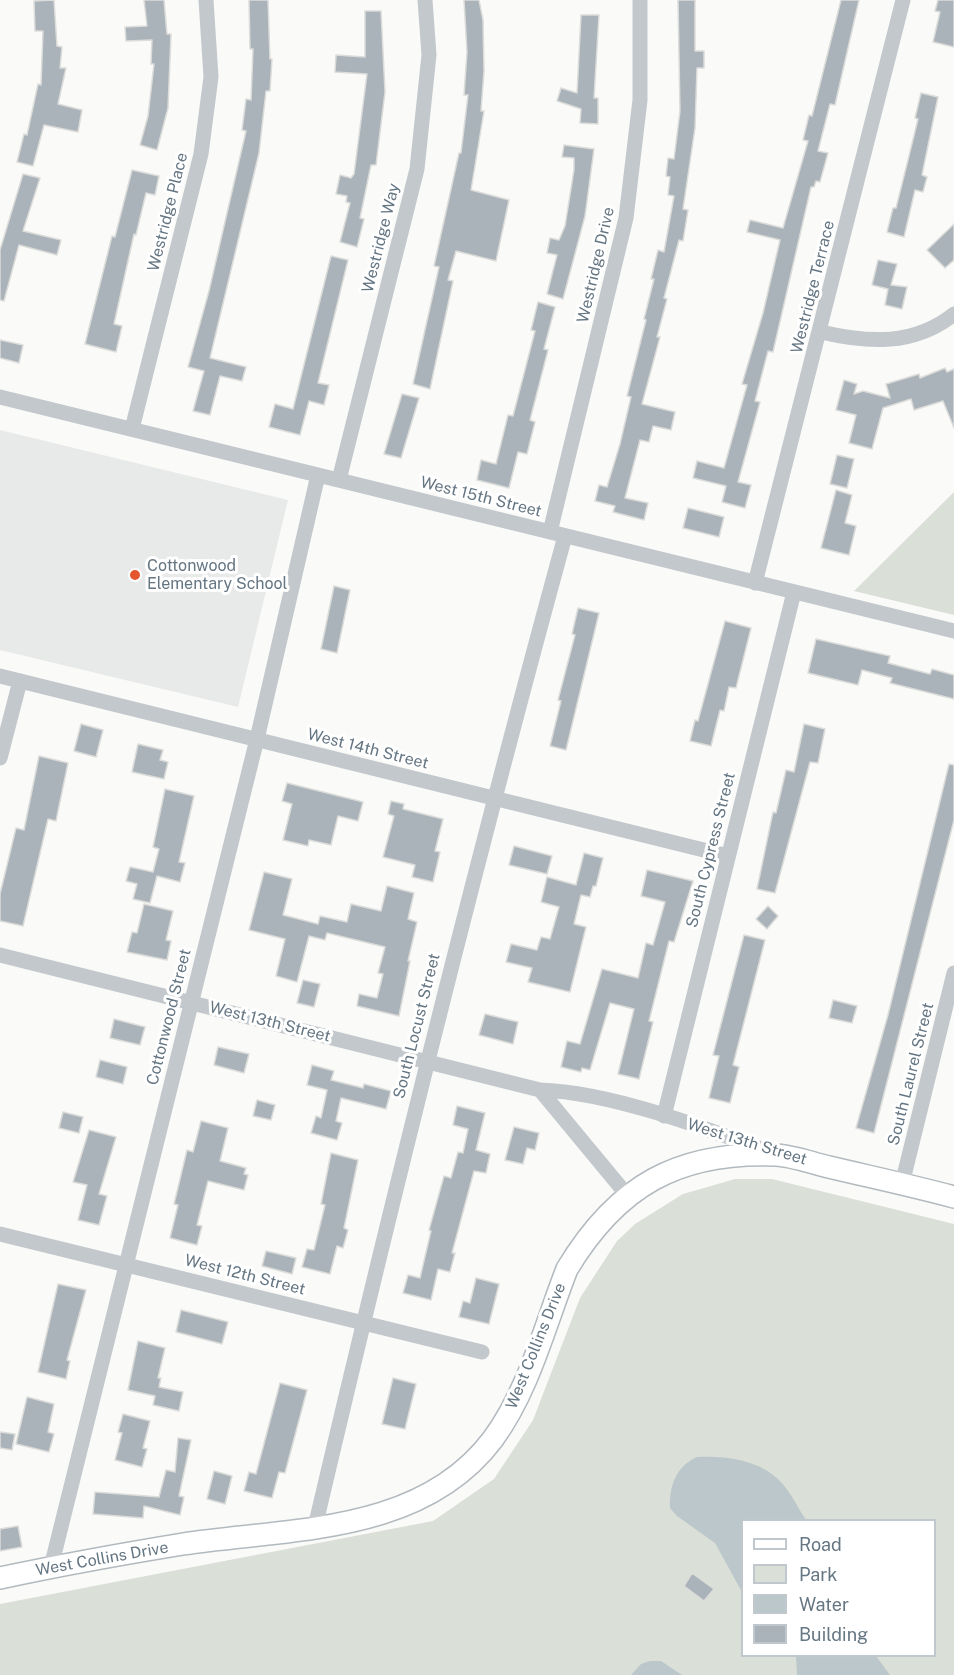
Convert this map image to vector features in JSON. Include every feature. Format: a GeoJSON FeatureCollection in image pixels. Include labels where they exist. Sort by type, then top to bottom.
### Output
{"type":"FeatureCollection","features":[{"type":"Feature","properties":{"kind":"main road","name":"West 13th Street"},"geometry":{"type":"LineString","coordinates":[[778,1155],[954,1197]]}},
{"type":"Feature","properties":{"kind":"main road","name":"West Collins Drive"},"geometry":{"type":"LineString","coordinates":[[0,1578],[185,1544],[372,1517],[415,1502],[457,1475],[492,1440],[517,1400],[567,1269],[593,1230],[627,1195],[642,1185],[691,1164],[740,1156],[778,1155]]}},
{"type":"Feature","properties":{"kind":"street","name":"Westridge Place"},"geometry":{"type":"LineString","coordinates":[[132,429],[201,154],[211,77],[206,0]]}},
{"type":"Feature","properties":{"kind":"street","name":"Westridge Way"},"geometry":{"type":"LineString","coordinates":[[339,480],[417,169],[429,55],[425,0]]}},
{"type":"Feature","properties":{"kind":"street","name":"Westridge Drive"},"geometry":{"type":"LineString","coordinates":[[550,532],[626,218],[640,100],[640,0]]}},
{"type":"Feature","properties":{"kind":"street","name":"Westridge Terrace"},"geometry":{"type":"LineString","coordinates":[[756,583],[903,0]]}},
{"type":"Feature","properties":{"kind":"street"},"geometry":{"type":"LineString","coordinates":[[821,332],[871,341],[894,340],[931,329],[954,314]]}},
{"type":"Feature","properties":{"kind":"street","name":"West 15th Street"},"geometry":{"type":"LineString","coordinates":[[0,397],[954,631]]}},
{"type":"Feature","properties":{"kind":"street","name":"Cottonwood Street"},"geometry":{"type":"LineString","coordinates":[[51,1567],[257,739],[318,475]]}},
{"type":"Feature","properties":{"kind":"street","name":"South Locust Street"},"geometry":{"type":"LineString","coordinates":[[315,1527],[427,1060],[565,536]]}},
{"type":"Feature","properties":{"kind":"street","name":"South Cypress Street"},"geometry":{"type":"LineString","coordinates":[[664,1116],[794,592]]}},
{"type":"Feature","properties":{"kind":"street","name":"West 14th Street"},"geometry":{"type":"LineString","coordinates":[[0,676],[728,856]]}},
{"type":"Feature","properties":{"kind":"street"},"geometry":{"type":"LineString","coordinates":[[0,758],[20,681]]}},
{"type":"Feature","properties":{"kind":"street","name":"West 13th Street"},"geometry":{"type":"LineString","coordinates":[[0,955],[540,1090],[569,1091],[664,1116],[778,1155]]}},
{"type":"Feature","properties":{"kind":"street","name":"South Laurel Street"},"geometry":{"type":"LineString","coordinates":[[902,1184],[954,973]]}},
{"type":"Feature","properties":{"kind":"street"},"geometry":{"type":"LineString","coordinates":[[540,1090],[627,1195]]}},
{"type":"Feature","properties":{"kind":"street","name":"West 12th Street"},"geometry":{"type":"LineString","coordinates":[[0,1234],[482,1352]]}},
{"type":"Feature","properties":{"kind":"shaded area","name":"Cottonwood Elementary School"},"geometry":{"type":"Polygon","coordinates":[[[0,430],[288,500],[238,707],[0,650],[0,430]]]}},
{"type":"Feature","properties":{"kind":"green space"},"geometry":{"type":"Polygon","coordinates":[[[954,492],[954,615],[854,591],[954,492]]]}},
{"type":"Feature","properties":{"kind":"green space"},"geometry":{"type":"Polygon","coordinates":[[[735,1179],[772,1179],[954,1224],[954,1675],[0,1675],[0,1604],[433,1521],[494,1479],[533,1420],[580,1298],[617,1241],[635,1224],[683,1194],[735,1179]]]}},
{"type":"Feature","properties":{"kind":"water"},"geometry":{"type":"Polygon","coordinates":[[[697,1457],[717,1457],[756,1465],[773,1475],[783,1485],[805,1519],[741,1519],[741,1590],[715,1543],[677,1516],[670,1508],[675,1478],[690,1461],[697,1457]]]}},
{"type":"Feature","properties":{"kind":"water"},"geometry":{"type":"Polygon","coordinates":[[[796,1657],[877,1657],[890,1675],[797,1675],[796,1657]]]}},
{"type":"Feature","properties":{"kind":"water"},"geometry":{"type":"Polygon","coordinates":[[[661,1661],[682,1675],[631,1675],[641,1664],[661,1661]]]}},
{"type":"Feature","properties":{"kind":"building"},"geometry":{"type":"Polygon","coordinates":[[[54,0],[57,46],[62,47],[60,68],[66,68],[58,104],[82,110],[78,132],[44,125],[33,166],[17,162],[24,134],[27,135],[38,84],[41,85],[43,31],[35,31],[34,1],[54,0]]]}},
{"type":"Feature","properties":{"kind":"building"},"geometry":{"type":"Polygon","coordinates":[[[144,0],[164,0],[167,34],[171,34],[168,108],[157,150],[140,145],[148,116],[154,64],[151,64],[152,40],[126,41],[125,27],[147,26],[144,0]]]}},
{"type":"Feature","properties":{"kind":"building"},"geometry":{"type":"Polygon","coordinates":[[[249,0],[268,0],[270,59],[272,59],[270,91],[266,91],[259,153],[210,358],[246,367],[242,381],[220,376],[210,415],[193,411],[204,371],[188,367],[209,291],[246,131],[242,130],[246,99],[251,100],[253,49],[250,49],[249,0]]]}},
{"type":"Feature","properties":{"kind":"building"},"geometry":{"type":"Polygon","coordinates":[[[464,0],[479,0],[483,20],[484,71],[481,111],[484,111],[471,190],[509,200],[496,261],[456,251],[448,280],[453,281],[430,389],[413,384],[439,267],[434,266],[459,153],[461,153],[468,95],[464,95],[467,52],[464,0]]]}},
{"type":"Feature","properties":{"kind":"building"},"geometry":{"type":"Polygon","coordinates":[[[678,0],[695,0],[695,51],[704,51],[704,68],[697,68],[695,128],[683,209],[688,210],[683,241],[679,240],[664,298],[667,299],[657,337],[660,337],[642,404],[675,412],[671,430],[653,426],[649,442],[640,440],[625,498],[648,503],[644,520],[613,512],[615,506],[595,501],[599,485],[607,487],[620,444],[631,397],[627,396],[654,279],[651,279],[658,250],[664,252],[674,196],[668,195],[670,177],[666,176],[668,158],[674,159],[680,111],[678,0]]]}},
{"type":"Feature","properties":{"kind":"building"},"geometry":{"type":"Polygon","coordinates":[[[841,0],[859,0],[835,105],[830,104],[818,151],[828,153],[820,182],[816,181],[814,187],[811,187],[773,352],[768,351],[755,401],[760,402],[738,482],[751,485],[745,508],[722,502],[726,486],[693,478],[697,461],[724,468],[747,385],[742,384],[763,313],[780,240],[747,232],[750,220],[783,228],[808,141],[803,140],[809,115],[812,116],[841,0]]]}},
{"type":"Feature","properties":{"kind":"building"},"geometry":{"type":"Polygon","coordinates":[[[938,0],[954,0],[954,47],[933,42],[940,12],[935,11],[938,0]]]}},
{"type":"Feature","properties":{"kind":"building"},"geometry":{"type":"Polygon","coordinates":[[[365,11],[381,11],[385,92],[376,165],[371,165],[360,218],[364,219],[357,247],[340,242],[350,203],[346,202],[347,196],[336,194],[340,175],[351,178],[354,174],[367,74],[335,72],[336,55],[365,57],[365,11]]]}},
{"type":"Feature","properties":{"kind":"building"},"geometry":{"type":"Polygon","coordinates":[[[581,15],[599,15],[594,98],[598,98],[598,124],[580,123],[581,109],[557,101],[561,88],[577,93],[581,15]]]}},
{"type":"Feature","properties":{"kind":"building"},"geometry":{"type":"Polygon","coordinates":[[[921,93],[938,97],[922,175],[927,177],[923,192],[915,190],[904,237],[887,232],[893,208],[896,208],[908,160],[918,119],[915,118],[921,93]]]}},
{"type":"Feature","properties":{"kind":"building"},"geometry":{"type":"Polygon","coordinates":[[[564,145],[594,149],[585,216],[563,299],[547,294],[557,255],[547,253],[550,238],[559,240],[565,226],[574,170],[574,158],[562,157],[564,145]]]}},
{"type":"Feature","properties":{"kind":"building"},"geometry":{"type":"Polygon","coordinates":[[[132,170],[159,176],[155,195],[146,193],[136,235],[134,234],[114,324],[122,326],[116,352],[85,344],[112,236],[115,237],[132,170]]]}},
{"type":"Feature","properties":{"kind":"building"},"geometry":{"type":"Polygon","coordinates":[[[23,174],[40,178],[23,231],[61,240],[57,255],[19,245],[4,301],[0,300],[0,250],[23,174]]]}},
{"type":"Feature","properties":{"kind":"building"},"geometry":{"type":"Polygon","coordinates":[[[954,224],[954,260],[945,268],[927,250],[954,224]]]}},
{"type":"Feature","properties":{"kind":"building"},"geometry":{"type":"Polygon","coordinates":[[[331,256],[348,260],[318,383],[329,385],[324,405],[309,401],[300,435],[269,427],[275,404],[293,409],[331,256]]]}},
{"type":"Feature","properties":{"kind":"building"},"geometry":{"type":"Polygon","coordinates":[[[878,260],[897,264],[891,285],[907,287],[902,309],[885,305],[888,289],[872,285],[878,260]]]}},
{"type":"Feature","properties":{"kind":"building"},"geometry":{"type":"Polygon","coordinates":[[[538,302],[555,307],[544,349],[548,350],[530,420],[535,422],[527,454],[518,452],[509,488],[477,480],[481,460],[496,464],[508,415],[513,416],[535,331],[531,330],[538,302]]]}},
{"type":"Feature","properties":{"kind":"building"},"geometry":{"type":"Polygon","coordinates":[[[0,340],[23,345],[19,363],[0,358],[0,340]]]}},
{"type":"Feature","properties":{"kind":"building"},"geometry":{"type":"Polygon","coordinates":[[[945,368],[947,372],[954,369],[954,428],[943,401],[914,410],[911,399],[883,408],[872,449],[849,443],[856,415],[836,410],[844,380],[857,384],[854,394],[863,391],[890,398],[886,384],[919,374],[920,378],[945,368]]]}},
{"type":"Feature","properties":{"kind":"building"},"geometry":{"type":"Polygon","coordinates":[[[402,394],[419,398],[401,458],[384,454],[402,394]]]}},
{"type":"Feature","properties":{"kind":"building"},"geometry":{"type":"Polygon","coordinates":[[[837,455],[854,459],[847,488],[830,484],[837,455]]]}},
{"type":"Feature","properties":{"kind":"building"},"geometry":{"type":"Polygon","coordinates":[[[836,490],[852,495],[845,523],[856,526],[849,555],[821,548],[836,490]]]}},
{"type":"Feature","properties":{"kind":"building"},"geometry":{"type":"Polygon","coordinates":[[[688,508],[724,517],[719,537],[683,528],[688,508]]]}},
{"type":"Feature","properties":{"kind":"building"},"geometry":{"type":"Polygon","coordinates":[[[334,586],[350,590],[337,653],[321,649],[334,586]]]}},
{"type":"Feature","properties":{"kind":"building"},"geometry":{"type":"Polygon","coordinates":[[[578,608],[599,613],[566,750],[550,746],[561,701],[558,700],[575,635],[572,634],[578,608]]]}},
{"type":"Feature","properties":{"kind":"building"},"geometry":{"type":"Polygon","coordinates":[[[725,621],[751,628],[736,688],[729,687],[724,711],[720,710],[711,746],[690,741],[695,720],[698,721],[725,621]]]}},
{"type":"Feature","properties":{"kind":"building"},"geometry":{"type":"Polygon","coordinates":[[[816,639],[890,656],[888,663],[930,674],[932,669],[954,675],[954,699],[890,683],[892,678],[862,670],[858,685],[808,673],[816,639]]]}},
{"type":"Feature","properties":{"kind":"building"},"geometry":{"type":"Polygon","coordinates":[[[81,724],[103,730],[96,757],[74,751],[81,724]]]}},
{"type":"Feature","properties":{"kind":"building"},"geometry":{"type":"Polygon","coordinates":[[[804,724],[825,729],[818,763],[810,762],[775,893],[757,889],[773,812],[776,813],[786,770],[794,772],[804,724]]]}},
{"type":"Feature","properties":{"kind":"building"},"geometry":{"type":"Polygon","coordinates":[[[138,744],[163,750],[160,760],[168,762],[164,779],[132,772],[138,744]]]}},
{"type":"Feature","properties":{"kind":"building"},"geometry":{"type":"Polygon","coordinates":[[[39,756],[68,763],[56,821],[48,819],[23,926],[0,921],[0,894],[16,828],[24,830],[39,756]]]}},
{"type":"Feature","properties":{"kind":"building"},"geometry":{"type":"Polygon","coordinates":[[[949,764],[954,765],[954,820],[874,1133],[856,1128],[888,1015],[949,764]]]}},
{"type":"Feature","properties":{"kind":"building"},"geometry":{"type":"Polygon","coordinates":[[[287,783],[363,802],[358,821],[338,816],[331,845],[309,840],[308,846],[283,840],[292,804],[282,801],[287,783]]]}},
{"type":"Feature","properties":{"kind":"building"},"geometry":{"type":"Polygon","coordinates":[[[165,789],[194,796],[179,862],[185,863],[180,882],[157,876],[150,903],[133,899],[137,884],[126,881],[130,867],[153,872],[159,849],[153,847],[165,789]]]}},
{"type":"Feature","properties":{"kind":"building"},"geometry":{"type":"Polygon","coordinates":[[[391,801],[404,804],[403,809],[443,819],[435,851],[440,852],[433,882],[412,877],[415,865],[383,857],[394,816],[388,814],[391,801]]]}},
{"type":"Feature","properties":{"kind":"building"},"geometry":{"type":"Polygon","coordinates":[[[514,846],[552,856],[547,874],[509,865],[514,846]]]}},
{"type":"Feature","properties":{"kind":"building"},"geometry":{"type":"Polygon","coordinates":[[[584,853],[603,858],[596,886],[593,886],[590,897],[581,895],[574,924],[586,927],[570,992],[528,982],[532,968],[506,962],[511,944],[537,950],[541,937],[550,939],[559,907],[541,902],[547,877],[576,885],[584,853]]]}},
{"type":"Feature","properties":{"kind":"building"},"geometry":{"type":"Polygon","coordinates":[[[647,870],[693,881],[674,942],[669,941],[649,1021],[653,1022],[639,1079],[618,1074],[634,1009],[610,1003],[590,1070],[582,1068],[581,1072],[561,1067],[567,1041],[580,1044],[602,969],[638,978],[646,943],[653,945],[665,902],[641,896],[647,870]]]}},
{"type":"Feature","properties":{"kind":"building"},"geometry":{"type":"Polygon","coordinates":[[[264,872],[292,879],[283,915],[318,924],[320,916],[347,922],[351,904],[381,911],[387,886],[414,893],[408,919],[417,922],[399,1016],[357,1006],[359,994],[377,998],[383,974],[378,973],[385,947],[327,933],[325,940],[309,936],[297,982],[276,976],[285,939],[249,930],[264,872]]]}},
{"type":"Feature","properties":{"kind":"building"},"geometry":{"type":"Polygon","coordinates":[[[144,904],[173,911],[166,940],[171,941],[167,960],[127,952],[132,932],[137,933],[144,904]]]}},
{"type":"Feature","properties":{"kind":"building"},"geometry":{"type":"Polygon","coordinates":[[[768,906],[778,916],[767,929],[756,919],[768,906]]]}},
{"type":"Feature","properties":{"kind":"building"},"geometry":{"type":"Polygon","coordinates":[[[744,935],[765,940],[733,1065],[739,1067],[730,1103],[709,1098],[719,1056],[713,1055],[744,935]]]}},
{"type":"Feature","properties":{"kind":"building"},"geometry":{"type":"Polygon","coordinates":[[[303,980],[320,984],[314,1007],[297,1003],[303,980]]]}},
{"type":"Feature","properties":{"kind":"building"},"geometry":{"type":"Polygon","coordinates":[[[833,1000],[857,1006],[852,1023],[829,1018],[833,1000]]]}},
{"type":"Feature","properties":{"kind":"building"},"geometry":{"type":"Polygon","coordinates":[[[485,1014],[518,1022],[513,1044],[479,1035],[485,1014]]]}},
{"type":"Feature","properties":{"kind":"building"},"geometry":{"type":"Polygon","coordinates":[[[114,1019],[145,1027],[140,1045],[110,1038],[114,1019]]]}},
{"type":"Feature","properties":{"kind":"building"},"geometry":{"type":"Polygon","coordinates":[[[218,1047],[249,1054],[244,1073],[214,1065],[218,1047]]]}},
{"type":"Feature","properties":{"kind":"building"},"geometry":{"type":"Polygon","coordinates":[[[100,1060],[127,1067],[123,1084],[96,1077],[100,1060]]]}},
{"type":"Feature","properties":{"kind":"building"},"geometry":{"type":"Polygon","coordinates":[[[312,1065],[334,1071],[331,1080],[363,1088],[364,1084],[391,1091],[386,1109],[341,1098],[336,1121],[342,1123],[337,1140],[311,1133],[316,1116],[321,1118],[327,1090],[307,1085],[312,1065]]]}},
{"type":"Feature","properties":{"kind":"building"},"geometry":{"type":"Polygon","coordinates":[[[257,1100],[275,1105],[271,1120],[253,1116],[257,1100]]]}},
{"type":"Feature","properties":{"kind":"building"},"geometry":{"type":"Polygon","coordinates":[[[457,1106],[485,1113],[476,1150],[490,1154],[486,1173],[474,1171],[452,1253],[455,1253],[450,1272],[438,1269],[431,1300],[403,1293],[408,1275],[420,1278],[431,1231],[429,1230],[444,1176],[451,1178],[458,1152],[463,1153],[468,1129],[453,1125],[457,1106]]]}},
{"type":"Feature","properties":{"kind":"building"},"geometry":{"type":"Polygon","coordinates":[[[63,1112],[83,1117],[79,1133],[59,1128],[63,1112]]]}},
{"type":"Feature","properties":{"kind":"building"},"geometry":{"type":"Polygon","coordinates":[[[201,1121],[228,1128],[220,1161],[246,1168],[244,1174],[248,1175],[244,1190],[208,1181],[197,1225],[202,1226],[197,1245],[170,1238],[178,1205],[174,1204],[187,1150],[193,1152],[201,1121]]]}},
{"type":"Feature","properties":{"kind":"building"},"geometry":{"type":"Polygon","coordinates":[[[514,1127],[539,1133],[535,1150],[527,1148],[523,1164],[505,1160],[514,1127]]]}},
{"type":"Feature","properties":{"kind":"building"},"geometry":{"type":"Polygon","coordinates":[[[89,1130],[116,1137],[99,1194],[107,1196],[99,1225],[78,1220],[87,1185],[73,1182],[89,1130]]]}},
{"type":"Feature","properties":{"kind":"building"},"geometry":{"type":"Polygon","coordinates":[[[331,1153],[358,1160],[344,1228],[348,1230],[343,1248],[337,1246],[330,1274],[302,1267],[307,1249],[314,1250],[325,1205],[321,1204],[331,1153]]]}},
{"type":"Feature","properties":{"kind":"building"},"geometry":{"type":"Polygon","coordinates":[[[266,1251],[296,1258],[292,1274],[262,1266],[266,1251]]]}},
{"type":"Feature","properties":{"kind":"building"},"geometry":{"type":"Polygon","coordinates":[[[476,1278],[499,1284],[489,1324],[459,1317],[463,1301],[470,1303],[476,1278]]]}},
{"type":"Feature","properties":{"kind":"building"},"geometry":{"type":"Polygon","coordinates":[[[58,1284],[86,1290],[67,1360],[70,1361],[66,1379],[38,1372],[58,1284]]]}},
{"type":"Feature","properties":{"kind":"building"},"geometry":{"type":"Polygon","coordinates":[[[181,1310],[228,1322],[222,1344],[176,1332],[181,1310]]]}},
{"type":"Feature","properties":{"kind":"building"},"geometry":{"type":"Polygon","coordinates":[[[138,1341],[165,1348],[158,1378],[161,1378],[159,1387],[183,1392],[179,1411],[153,1405],[155,1396],[128,1390],[138,1341]]]}},
{"type":"Feature","properties":{"kind":"building"},"geometry":{"type":"Polygon","coordinates":[[[393,1378],[416,1384],[405,1429],[382,1424],[393,1378]]]}},
{"type":"Feature","properties":{"kind":"building"},"geometry":{"type":"Polygon","coordinates":[[[280,1383],[307,1390],[285,1473],[279,1472],[272,1498],[244,1491],[249,1472],[256,1474],[280,1383]]]}},
{"type":"Feature","properties":{"kind":"building"},"geometry":{"type":"Polygon","coordinates":[[[27,1397],[54,1404],[48,1432],[54,1434],[49,1452],[16,1444],[27,1397]]]}},
{"type":"Feature","properties":{"kind":"building"},"geometry":{"type":"Polygon","coordinates":[[[123,1414],[150,1421],[143,1448],[147,1449],[142,1467],[115,1460],[122,1433],[118,1432],[123,1414]]]}},
{"type":"Feature","properties":{"kind":"building"},"geometry":{"type":"Polygon","coordinates":[[[0,1432],[15,1434],[12,1450],[0,1448],[0,1432]]]}},
{"type":"Feature","properties":{"kind":"building"},"geometry":{"type":"Polygon","coordinates":[[[178,1438],[191,1440],[179,1496],[184,1497],[180,1515],[144,1506],[143,1518],[93,1514],[95,1492],[159,1497],[166,1470],[175,1472],[178,1438]]]}},
{"type":"Feature","properties":{"kind":"building"},"geometry":{"type":"Polygon","coordinates":[[[214,1471],[232,1476],[225,1504],[207,1499],[214,1471]]]}},
{"type":"Feature","properties":{"kind":"building"},"geometry":{"type":"Polygon","coordinates":[[[18,1526],[22,1547],[0,1551],[0,1529],[18,1526]]]}},
{"type":"Feature","properties":{"kind":"building"},"geometry":{"type":"Polygon","coordinates":[[[692,1573],[714,1589],[704,1601],[684,1586],[692,1573]]]}},
{"type":"Feature","properties":{"kind":"place","name":"Cottonwood Elementary School"},"geometry":{"type":"Point","coordinates":[135,575]}}]}
